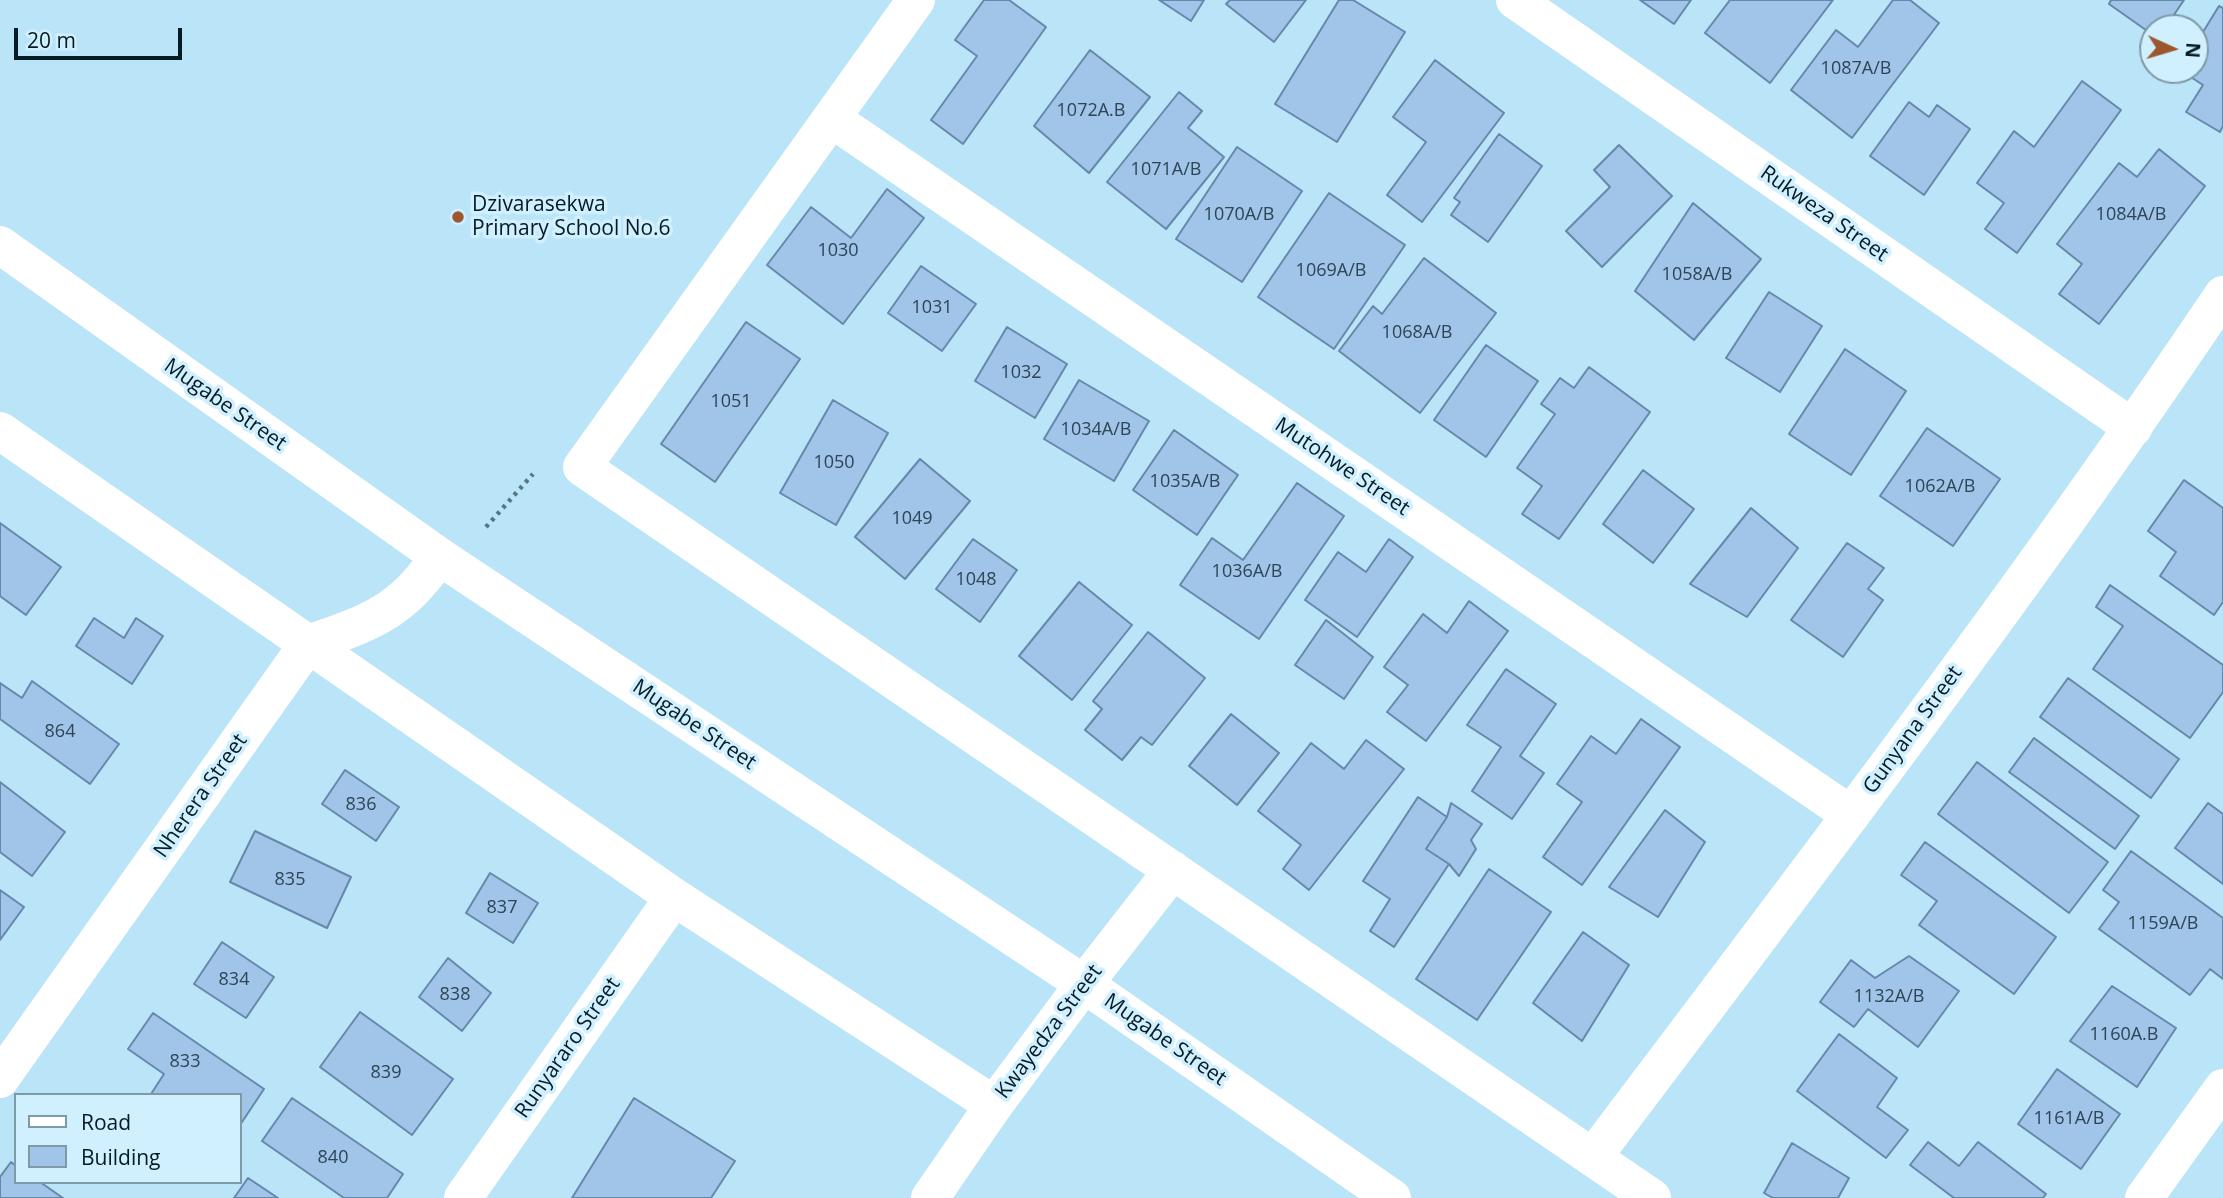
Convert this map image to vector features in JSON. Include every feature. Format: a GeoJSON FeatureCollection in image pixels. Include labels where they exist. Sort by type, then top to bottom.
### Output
{"type":"FeatureCollection","features":[{"type":"Feature","properties":{"kind":"street"},"geometry":{"type":"LineString","coordinates":[[916,0],[582,467],[1652,1198]]}},
{"type":"Feature","properties":{"kind":"street","name":"Rukweza Street"},"geometry":{"type":"LineString","coordinates":[[1515,0],[2133,428]]}},
{"type":"Feature","properties":{"kind":"street","name":"Mutohwe Street"},"geometry":{"type":"LineString","coordinates":[[832,119],[1852,815]]}},
{"type":"Feature","properties":{"kind":"street","name":"Mugabe Street"},"geometry":{"type":"LineString","coordinates":[[0,245],[446,561],[1084,984],[1392,1198]]}},
{"type":"Feature","properties":{"kind":"street","name":"Gunyana Street"},"geometry":{"type":"LineString","coordinates":[[1593,1157],[1852,815],[2133,428],[2223,295]]}},
{"type":"Feature","properties":{"kind":"street"},"geometry":{"type":"LineString","coordinates":[[0,431],[674,897],[994,1105]]}},
{"type":"Feature","properties":{"kind":"street"},"geometry":{"type":"LineString","coordinates":[[308,644],[360,626],[385,612],[446,561]]}},
{"type":"Feature","properties":{"kind":"street","name":"Nherera Street"},"geometry":{"type":"LineString","coordinates":[[0,1079],[308,644]]}},
{"type":"Feature","properties":{"kind":"street","name":"Kwayedza Street"},"geometry":{"type":"LineString","coordinates":[[930,1198],[994,1105],[1173,870]]}},
{"type":"Feature","properties":{"kind":"street","name":"Runyararo Street"},"geometry":{"type":"LineString","coordinates":[[463,1198],[674,897]]}},
{"type":"Feature","properties":{"kind":"street"},"geometry":{"type":"LineString","coordinates":[[2144,1198],[2223,1088]]}},
{"type":"Feature","properties":{"kind":"path"},"geometry":{"type":"LineString","coordinates":[[446,561],[534,472],[582,467]]}},
{"type":"Feature","properties":{"kind":"building"},"geometry":{"type":"Polygon","coordinates":[[[984,0],[1009,0],[1046,27],[963,144],[931,120],[977,56],[955,40],[984,0]]]}},
{"type":"Feature","properties":{"kind":"building"},"geometry":{"type":"Polygon","coordinates":[[[1159,0],[1204,0],[1191,21],[1159,0]]]}},
{"type":"Feature","properties":{"kind":"building"},"geometry":{"type":"Polygon","coordinates":[[[1230,0],[1306,0],[1274,42],[1226,4],[1230,0]]]}},
{"type":"Feature","properties":{"kind":"building"},"geometry":{"type":"Polygon","coordinates":[[[1339,0],[1353,0],[1405,32],[1337,142],[1275,104],[1339,0]]]}},
{"type":"Feature","properties":{"kind":"building"},"geometry":{"type":"Polygon","coordinates":[[[1640,0],[1691,0],[1674,24],[1640,0]]]}},
{"type":"Feature","properties":{"kind":"building"},"geometry":{"type":"Polygon","coordinates":[[[1730,0],[1833,0],[1770,83],[1705,33],[1730,0]]]}},
{"type":"Feature","properties":{"kind":"building"},"geometry":{"type":"Polygon","coordinates":[[[1893,0],[1910,0],[1939,23],[1852,138],[1791,90],[1836,30],[1858,47],[1893,0]]]}},
{"type":"Feature","properties":{"kind":"building"},"geometry":{"type":"Polygon","coordinates":[[[2111,0],[2184,0],[2174,14],[2139,14],[2139,25],[2109,4],[2111,0]]]}},
{"type":"Feature","properties":{"kind":"building"},"geometry":{"type":"Polygon","coordinates":[[[2219,6],[2223,8],[2223,126],[2220,132],[2186,112],[2201,84],[2209,84],[2209,22],[2219,6]]]}},
{"type":"Feature","properties":{"kind":"building"},"geometry":{"type":"Polygon","coordinates":[[[1090,50],[1150,97],[1089,173],[1034,126],[1090,50]]]}},
{"type":"Feature","properties":{"kind":"building"},"geometry":{"type":"Polygon","coordinates":[[[1435,60],[1504,113],[1422,222],[1387,195],[1426,142],[1393,117],[1435,60]]]}},
{"type":"Feature","properties":{"kind":"building"},"geometry":{"type":"Polygon","coordinates":[[[2082,81],[2121,110],[2017,253],[1985,229],[2004,203],[1977,183],[2014,131],[2034,147],[2082,81]]]}},
{"type":"Feature","properties":{"kind":"building"},"geometry":{"type":"Polygon","coordinates":[[[1179,92],[1202,111],[1188,128],[1224,157],[1166,229],[1107,182],[1179,92]]]}},
{"type":"Feature","properties":{"kind":"building"},"geometry":{"type":"Polygon","coordinates":[[[1909,102],[1929,117],[1937,105],[1970,129],[1924,195],[1870,156],[1909,102]]]}},
{"type":"Feature","properties":{"kind":"building"},"geometry":{"type":"Polygon","coordinates":[[[1499,134],[1542,166],[1488,242],[1451,215],[1460,202],[1454,198],[1499,134]]]}},
{"type":"Feature","properties":{"kind":"building"},"geometry":{"type":"Polygon","coordinates":[[[1619,145],[1672,196],[1602,267],[1566,231],[1610,187],[1594,170],[1619,145]]]}},
{"type":"Feature","properties":{"kind":"building"},"geometry":{"type":"Polygon","coordinates":[[[1237,147],[1302,191],[1242,282],[1176,239],[1237,147]]]}},
{"type":"Feature","properties":{"kind":"building"},"geometry":{"type":"Polygon","coordinates":[[[2159,149],[2205,186],[2099,324],[2059,294],[2082,264],[2057,244],[2119,163],[2137,177],[2159,149]]]}},
{"type":"Feature","properties":{"kind":"building"},"geometry":{"type":"Polygon","coordinates":[[[887,189],[924,218],[843,324],[767,265],[811,207],[851,238],[887,189]]]}},
{"type":"Feature","properties":{"kind":"building"},"geometry":{"type":"Polygon","coordinates":[[[1329,193],[1405,245],[1334,349],[1258,297],[1329,193]]]}},
{"type":"Feature","properties":{"kind":"building"},"geometry":{"type":"Polygon","coordinates":[[[1693,203],[1761,259],[1694,340],[1635,291],[1693,203]]]}},
{"type":"Feature","properties":{"kind":"building"},"geometry":{"type":"Polygon","coordinates":[[[1424,258],[1496,313],[1420,413],[1339,351],[1373,306],[1382,314],[1424,258]]]}},
{"type":"Feature","properties":{"kind":"building"},"geometry":{"type":"Polygon","coordinates":[[[921,266],[976,304],[942,351],[888,313],[921,266]]]}},
{"type":"Feature","properties":{"kind":"building"},"geometry":{"type":"Polygon","coordinates":[[[1769,292],[1822,326],[1780,392],[1726,358],[1769,292]]]}},
{"type":"Feature","properties":{"kind":"building"},"geometry":{"type":"Polygon","coordinates":[[[746,322],[800,359],[715,482],[661,444],[746,322]]]}},
{"type":"Feature","properties":{"kind":"building"},"geometry":{"type":"Polygon","coordinates":[[[1007,327],[1067,364],[1035,418],[975,381],[1007,327]]]}},
{"type":"Feature","properties":{"kind":"building"},"geometry":{"type":"Polygon","coordinates":[[[1486,345],[1538,381],[1486,457],[1434,420],[1486,345]]]}},
{"type":"Feature","properties":{"kind":"building"},"geometry":{"type":"Polygon","coordinates":[[[1845,349],[1906,391],[1851,475],[1789,434],[1845,349]]]}},
{"type":"Feature","properties":{"kind":"building"},"geometry":{"type":"Polygon","coordinates":[[[1589,367],[1650,412],[1559,539],[1522,514],[1542,486],[1517,468],[1555,414],[1541,404],[1560,378],[1574,388],[1589,367]]]}},
{"type":"Feature","properties":{"kind":"building"},"geometry":{"type":"Polygon","coordinates":[[[1079,380],[1149,421],[1114,481],[1044,439],[1079,380]]]}},
{"type":"Feature","properties":{"kind":"building"},"geometry":{"type":"Polygon","coordinates":[[[833,400],[888,433],[836,525],[780,493],[833,400]]]}},
{"type":"Feature","properties":{"kind":"building"},"geometry":{"type":"Polygon","coordinates":[[[1927,428],[2000,479],[1953,546],[1880,496],[1927,428]]]}},
{"type":"Feature","properties":{"kind":"building"},"geometry":{"type":"Polygon","coordinates":[[[1174,430],[1238,475],[1197,535],[1133,490],[1174,430]]]}},
{"type":"Feature","properties":{"kind":"building"},"geometry":{"type":"Polygon","coordinates":[[[920,459],[970,501],[905,579],[855,537],[920,459]]]}},
{"type":"Feature","properties":{"kind":"building"},"geometry":{"type":"Polygon","coordinates":[[[1643,470],[1694,509],[1653,563],[1603,524],[1643,470]]]}},
{"type":"Feature","properties":{"kind":"building"},"geometry":{"type":"Polygon","coordinates":[[[2184,480],[2223,508],[2223,602],[2214,615],[2160,576],[2176,552],[2148,531],[2184,480]]]}},
{"type":"Feature","properties":{"kind":"building"},"geometry":{"type":"Polygon","coordinates":[[[1297,483],[1344,516],[1259,639],[1180,585],[1212,538],[1243,560],[1297,483]]]}},
{"type":"Feature","properties":{"kind":"building"},"geometry":{"type":"Polygon","coordinates":[[[1751,508],[1798,548],[1747,617],[1690,584],[1751,508]]]}},
{"type":"Feature","properties":{"kind":"building"},"geometry":{"type":"Polygon","coordinates":[[[0,523],[61,567],[26,615],[0,596],[0,523]]]}},
{"type":"Feature","properties":{"kind":"building"},"geometry":{"type":"Polygon","coordinates":[[[973,539],[1017,570],[980,622],[936,589],[973,539]]]}},
{"type":"Feature","properties":{"kind":"building"},"geometry":{"type":"Polygon","coordinates":[[[1389,539],[1413,557],[1357,637],[1305,600],[1338,552],[1366,572],[1389,539]]]}},
{"type":"Feature","properties":{"kind":"building"},"geometry":{"type":"Polygon","coordinates":[[[1847,543],[1884,568],[1868,589],[1883,600],[1843,657],[1791,620],[1847,543]]]}},
{"type":"Feature","properties":{"kind":"building"},"geometry":{"type":"Polygon","coordinates":[[[1079,582],[1132,625],[1072,700],[1019,656],[1079,582]]]}},
{"type":"Feature","properties":{"kind":"building"},"geometry":{"type":"Polygon","coordinates":[[[2110,585],[2223,665],[2223,692],[2190,738],[2093,669],[2123,626],[2096,607],[2110,585]]]}},
{"type":"Feature","properties":{"kind":"building"},"geometry":{"type":"Polygon","coordinates":[[[1469,601],[1508,631],[1426,741],[1387,712],[1408,685],[1384,667],[1423,614],[1447,633],[1469,601]]]}},
{"type":"Feature","properties":{"kind":"building"},"geometry":{"type":"Polygon","coordinates":[[[94,618],[124,638],[136,618],[163,636],[132,684],[76,646],[94,618]]]}},
{"type":"Feature","properties":{"kind":"building"},"geometry":{"type":"Polygon","coordinates":[[[1326,620],[1373,657],[1344,699],[1295,665],[1326,620]]]}},
{"type":"Feature","properties":{"kind":"building"},"geometry":{"type":"Polygon","coordinates":[[[1148,632],[1205,678],[1152,745],[1141,737],[1122,760],[1085,730],[1102,709],[1093,701],[1148,632]]]}},
{"type":"Feature","properties":{"kind":"building"},"geometry":{"type":"Polygon","coordinates":[[[1506,669],[1556,704],[1520,756],[1544,773],[1512,819],[1472,791],[1501,747],[1467,725],[1506,669]]]}},
{"type":"Feature","properties":{"kind":"building"},"geometry":{"type":"Polygon","coordinates":[[[2068,678],[2179,759],[2151,798],[2040,717],[2068,678]]]}},
{"type":"Feature","properties":{"kind":"building"},"geometry":{"type":"Polygon","coordinates":[[[32,681],[119,744],[90,784],[0,719],[0,683],[22,698],[32,681]]]}},
{"type":"Feature","properties":{"kind":"building"},"geometry":{"type":"Polygon","coordinates":[[[1231,714],[1279,753],[1237,805],[1189,766],[1231,714]]]}},
{"type":"Feature","properties":{"kind":"building"},"geometry":{"type":"Polygon","coordinates":[[[1641,719],[1680,747],[1582,885],[1543,857],[1582,802],[1557,784],[1591,736],[1616,754],[1641,719]]]}},
{"type":"Feature","properties":{"kind":"building"},"geometry":{"type":"Polygon","coordinates":[[[2034,738],[2139,816],[2115,849],[2009,772],[2034,738]]]}},
{"type":"Feature","properties":{"kind":"building"},"geometry":{"type":"Polygon","coordinates":[[[1366,740],[1404,769],[1309,890],[1283,869],[1301,845],[1258,811],[1311,743],[1344,769],[1366,740]]]}},
{"type":"Feature","properties":{"kind":"building"},"geometry":{"type":"Polygon","coordinates":[[[1977,762],[2108,862],[2069,913],[1938,814],[1977,762]]]}},
{"type":"Feature","properties":{"kind":"building"},"geometry":{"type":"Polygon","coordinates":[[[345,770],[399,807],[376,841],[322,804],[345,770]]]}},
{"type":"Feature","properties":{"kind":"building"},"geometry":{"type":"Polygon","coordinates":[[[0,782],[65,832],[32,876],[0,852],[0,782]]]}},
{"type":"Feature","properties":{"kind":"building"},"geometry":{"type":"Polygon","coordinates":[[[1418,797],[1447,817],[1426,849],[1449,864],[1394,947],[1370,931],[1390,899],[1363,881],[1418,797]]]}},
{"type":"Feature","properties":{"kind":"building"},"geometry":{"type":"Polygon","coordinates":[[[1451,803],[1482,824],[1471,840],[1476,849],[1459,876],[1449,864],[1426,849],[1447,817],[1451,803]]]}},
{"type":"Feature","properties":{"kind":"building"},"geometry":{"type":"Polygon","coordinates":[[[2208,803],[2223,814],[2223,884],[2175,848],[2208,803]]]}},
{"type":"Feature","properties":{"kind":"building"},"geometry":{"type":"Polygon","coordinates":[[[1665,810],[1705,842],[1658,917],[1609,887],[1665,810]]]}},
{"type":"Feature","properties":{"kind":"building"},"geometry":{"type":"Polygon","coordinates":[[[255,831],[351,877],[327,928],[230,882],[255,831]]]}},
{"type":"Feature","properties":{"kind":"building"},"geometry":{"type":"Polygon","coordinates":[[[1925,842],[2056,937],[2014,994],[1919,925],[1937,901],[1901,875],[1925,842]]]}},
{"type":"Feature","properties":{"kind":"building"},"geometry":{"type":"Polygon","coordinates":[[[2131,851],[2223,918],[2223,979],[2210,969],[2190,995],[2099,929],[2119,902],[2103,890],[2131,851]]]}},
{"type":"Feature","properties":{"kind":"building"},"geometry":{"type":"Polygon","coordinates":[[[1489,869],[1551,912],[1477,1020],[1416,979],[1489,869]]]}},
{"type":"Feature","properties":{"kind":"building"},"geometry":{"type":"Polygon","coordinates":[[[490,873],[538,903],[513,943],[466,913],[490,873]]]}},
{"type":"Feature","properties":{"kind":"building"},"geometry":{"type":"Polygon","coordinates":[[[0,890],[24,907],[0,940],[0,890]]]}},
{"type":"Feature","properties":{"kind":"building"},"geometry":{"type":"Polygon","coordinates":[[[1583,932],[1629,965],[1582,1041],[1533,1003],[1583,932]]]}},
{"type":"Feature","properties":{"kind":"building"},"geometry":{"type":"Polygon","coordinates":[[[222,942],[274,977],[246,1018],[194,984],[222,942]]]}},
{"type":"Feature","properties":{"kind":"building"},"geometry":{"type":"Polygon","coordinates":[[[1909,956],[1959,991],[1918,1047],[1868,1009],[1854,1027],[1820,1002],[1851,960],[1875,978],[1909,956]]]}},
{"type":"Feature","properties":{"kind":"building"},"geometry":{"type":"Polygon","coordinates":[[[448,958],[491,993],[462,1031],[419,997],[448,958]]]}},
{"type":"Feature","properties":{"kind":"building"},"geometry":{"type":"Polygon","coordinates":[[[2112,986],[2176,1028],[2137,1087],[2070,1041],[2112,986]]]}},
{"type":"Feature","properties":{"kind":"building"},"geometry":{"type":"Polygon","coordinates":[[[360,1012],[453,1079],[412,1135],[320,1067],[360,1012]]]}},
{"type":"Feature","properties":{"kind":"building"},"geometry":{"type":"Polygon","coordinates":[[[153,1013],[264,1089],[242,1122],[242,1093],[152,1093],[164,1074],[128,1049],[153,1013]]]}},
{"type":"Feature","properties":{"kind":"building"},"geometry":{"type":"Polygon","coordinates":[[[1839,1034],[1897,1078],[1877,1107],[1908,1130],[1886,1158],[1797,1091],[1839,1034]]]}},
{"type":"Feature","properties":{"kind":"building"},"geometry":{"type":"Polygon","coordinates":[[[2057,1069],[2120,1114],[2081,1169],[2018,1124],[2057,1069]]]}},
{"type":"Feature","properties":{"kind":"building"},"geometry":{"type":"Polygon","coordinates":[[[292,1098],[403,1174],[387,1198],[344,1198],[262,1141],[292,1098]]]}},
{"type":"Feature","properties":{"kind":"building"},"geometry":{"type":"Polygon","coordinates":[[[634,1098],[735,1161],[711,1198],[572,1198],[634,1098]]]}},
{"type":"Feature","properties":{"kind":"building"},"geometry":{"type":"Polygon","coordinates":[[[1928,1142],[1959,1166],[1978,1142],[2046,1194],[2043,1198],[1954,1198],[1910,1165],[1928,1142]]]}},
{"type":"Feature","properties":{"kind":"building"},"geometry":{"type":"Polygon","coordinates":[[[1792,1143],[1849,1178],[1838,1198],[1773,1198],[1764,1193],[1792,1143]]]}},
{"type":"Feature","properties":{"kind":"building"},"geometry":{"type":"Polygon","coordinates":[[[11,1162],[14,1164],[14,1184],[43,1184],[63,1198],[0,1198],[0,1177],[11,1162]]]}},
{"type":"Feature","properties":{"kind":"building"},"geometry":{"type":"Polygon","coordinates":[[[248,1178],[278,1198],[234,1198],[248,1178]]]}},
{"type":"Feature","properties":{"kind":"place","name":"Dzivarasekwa Primary School No.6"},"geometry":{"type":"Point","coordinates":[458,217]}}]}
